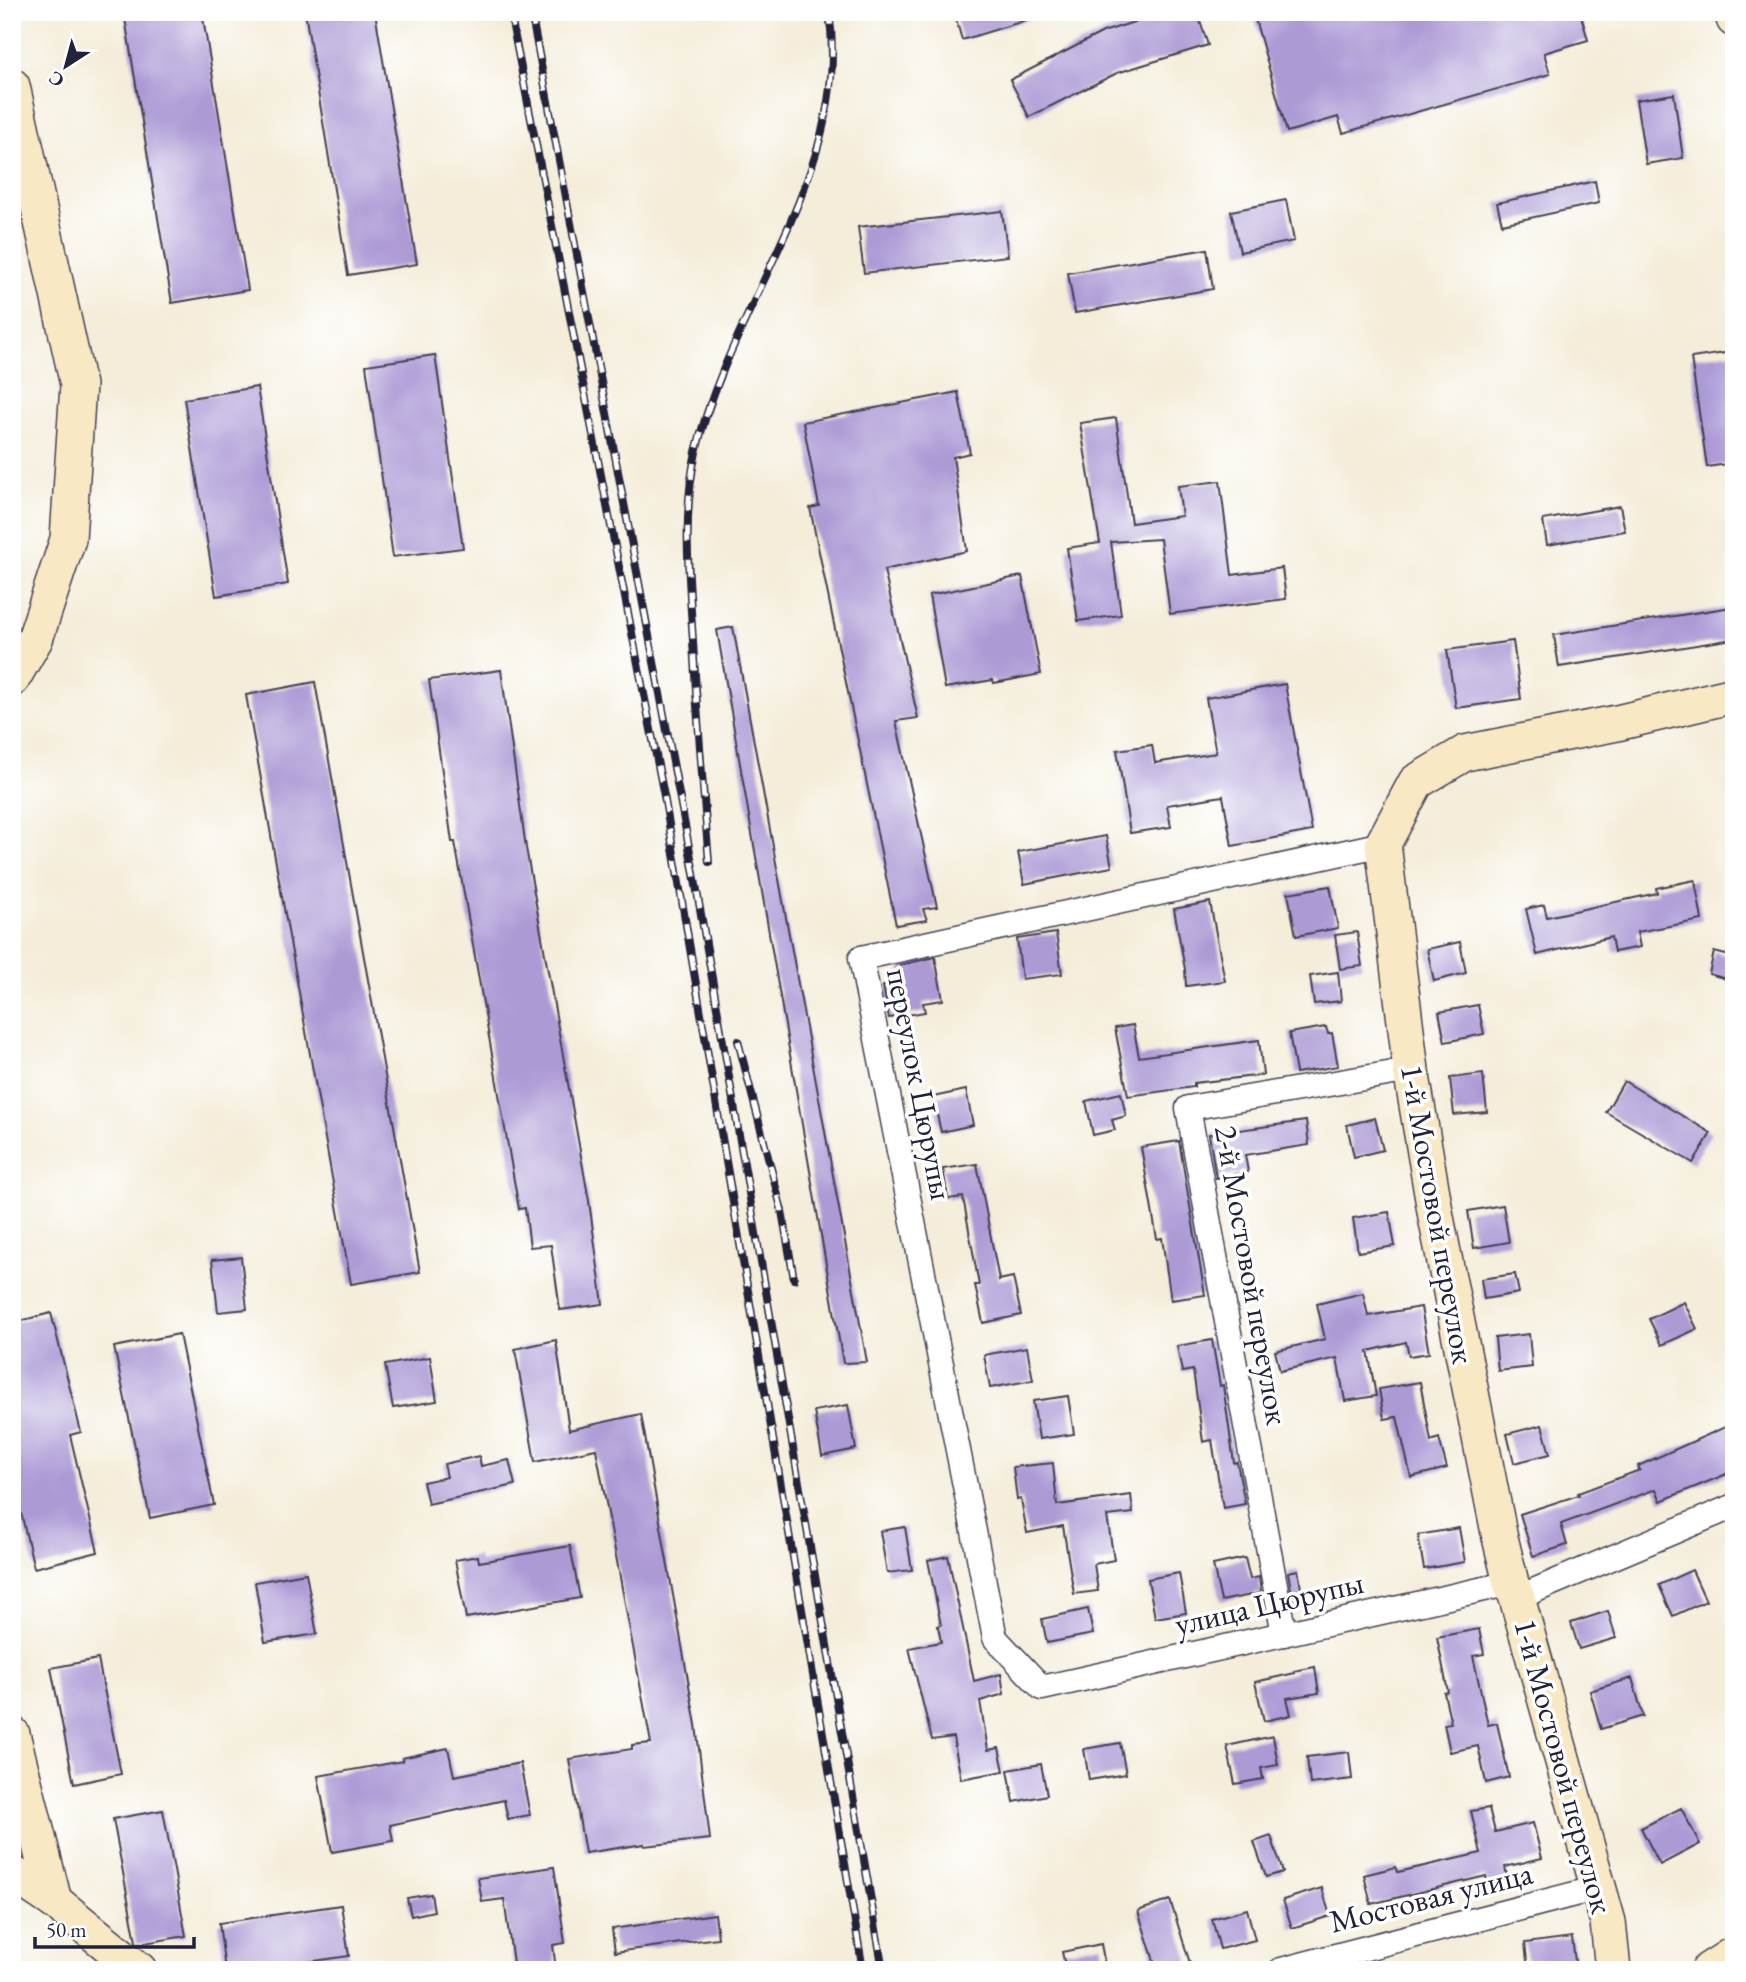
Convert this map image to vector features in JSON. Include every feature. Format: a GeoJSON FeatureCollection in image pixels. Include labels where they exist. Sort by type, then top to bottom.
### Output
{"type":"FeatureCollection","features":[{"type":"Feature","properties":{"kind":"street"},"geometry":{"type":"LineString","coordinates":[[1733,12],[1734,19]]}},
{"type":"Feature","properties":{"kind":"street"},"geometry":{"type":"LineString","coordinates":[[12,86],[78,385],[68,539],[35,639],[12,680]]}},
{"type":"Feature","properties":{"kind":"street"},"geometry":{"type":"LineString","coordinates":[[1383,844],[1416,782],[1465,753],[1617,723],[1734,695]]}},
{"type":"Feature","properties":{"kind":"street","name":"1-й Мостовой переулок"},"geometry":{"type":"LineString","coordinates":[[1383,844],[1411,1070],[1436,1217],[1499,1533],[1608,1922],[1613,1970]]}},
{"type":"Feature","properties":{"kind":"street","name":"переулок Цюрупы"},"geometry":{"type":"LineString","coordinates":[[1042,1688],[995,1638],[861,958],[1383,844]]}},
{"type":"Feature","properties":{"kind":"street","name":"2-й Мостовой переулок"},"geometry":{"type":"LineString","coordinates":[[1284,1634],[1188,1108],[1411,1070]]}},
{"type":"Feature","properties":{"kind":"street","name":"улица Цюрупы"},"geometry":{"type":"LineString","coordinates":[[1042,1688],[1284,1634],[1514,1590],[1734,1506]]}},
{"type":"Feature","properties":{"kind":"street"},"geometry":{"type":"LineString","coordinates":[[12,1734],[54,1901]]}},
{"type":"Feature","properties":{"kind":"street"},"geometry":{"type":"LineString","coordinates":[[12,1873],[54,1901],[139,1970]]}},
{"type":"Feature","properties":{"kind":"street","name":"Мостовая улица"},"geometry":{"type":"LineString","coordinates":[[1281,1970],[1598,1888]]}},
{"type":"Feature","properties":{"kind":"street"},"geometry":{"type":"LineString","coordinates":[[1709,1970],[1734,1954]]}},
{"type":"Feature","properties":{"kind":"building"},"geometry":{"type":"Polygon","coordinates":[[[124,12],[202,12],[248,290],[172,303],[124,12]]]}},
{"type":"Feature","properties":{"kind":"building"},"geometry":{"type":"Polygon","coordinates":[[[305,12],[375,12],[417,264],[348,275],[305,12]]]}},
{"type":"Feature","properties":{"kind":"building"},"geometry":{"type":"Polygon","coordinates":[[[954,12],[1039,12],[1040,16],[962,40],[954,12]]]}},
{"type":"Feature","properties":{"kind":"building"},"geometry":{"type":"Polygon","coordinates":[[[1165,12],[1197,12],[1208,45],[1117,73],[1029,117],[1010,80],[1103,32],[1165,12]]]}},
{"type":"Feature","properties":{"kind":"building"},"geometry":{"type":"Polygon","coordinates":[[[1253,12],[1580,12],[1588,40],[1544,53],[1550,74],[1343,133],[1338,117],[1287,132],[1253,12]]]}},
{"type":"Feature","properties":{"kind":"building"},"geometry":{"type":"Polygon","coordinates":[[[1674,94],[1683,158],[1646,164],[1636,100],[1674,94]]]}},
{"type":"Feature","properties":{"kind":"building"},"geometry":{"type":"Polygon","coordinates":[[[1595,181],[1599,203],[1502,224],[1497,203],[1595,181]]]}},
{"type":"Feature","properties":{"kind":"building"},"geometry":{"type":"Polygon","coordinates":[[[1286,200],[1294,241],[1240,252],[1231,211],[1286,200]]]}},
{"type":"Feature","properties":{"kind":"building"},"geometry":{"type":"Polygon","coordinates":[[[1002,211],[1008,256],[864,273],[858,227],[1002,211]]]}},
{"type":"Feature","properties":{"kind":"building"},"geometry":{"type":"Polygon","coordinates":[[[1207,249],[1213,289],[1075,313],[1068,273],[1207,249]]]}},
{"type":"Feature","properties":{"kind":"building"},"geometry":{"type":"Polygon","coordinates":[[[1732,352],[1734,463],[1707,467],[1691,358],[1732,352]]]}},
{"type":"Feature","properties":{"kind":"building"},"geometry":{"type":"Polygon","coordinates":[[[435,355],[463,548],[393,557],[366,365],[435,355]]]}},
{"type":"Feature","properties":{"kind":"building"},"geometry":{"type":"Polygon","coordinates":[[[257,387],[288,584],[216,596],[184,399],[257,387]]]}},
{"type":"Feature","properties":{"kind":"building"},"geometry":{"type":"Polygon","coordinates":[[[958,392],[970,453],[953,457],[967,551],[884,570],[918,718],[896,721],[937,907],[923,909],[927,920],[896,925],[810,508],[819,506],[803,422],[958,392]]]}},
{"type":"Feature","properties":{"kind":"building"},"geometry":{"type":"Polygon","coordinates":[[[1116,418],[1131,523],[1182,516],[1178,486],[1220,481],[1232,575],[1282,568],[1286,599],[1170,614],[1160,539],[1111,542],[1121,615],[1078,621],[1067,548],[1100,543],[1080,423],[1116,418]]]}},
{"type":"Feature","properties":{"kind":"building"},"geometry":{"type":"Polygon","coordinates":[[[1620,506],[1625,531],[1547,545],[1543,520],[1620,506]]]}},
{"type":"Feature","properties":{"kind":"building"},"geometry":{"type":"Polygon","coordinates":[[[1022,576],[1041,674],[994,683],[993,680],[945,688],[929,595],[1022,576]]]}},
{"type":"Feature","properties":{"kind":"building"},"geometry":{"type":"Polygon","coordinates":[[[1732,607],[1734,639],[1559,667],[1554,635],[1732,607]]]}},
{"type":"Feature","properties":{"kind":"building"},"geometry":{"type":"Polygon","coordinates":[[[733,627],[867,1362],[843,1363],[717,630],[733,627]]]}},
{"type":"Feature","properties":{"kind":"building"},"geometry":{"type":"Polygon","coordinates":[[[1513,641],[1521,699],[1456,708],[1447,650],[1513,641]]]}},
{"type":"Feature","properties":{"kind":"building"},"geometry":{"type":"Polygon","coordinates":[[[501,670],[526,848],[589,1201],[603,1304],[560,1310],[551,1245],[530,1247],[525,1208],[519,1209],[455,842],[452,842],[429,680],[501,670]]]}},
{"type":"Feature","properties":{"kind":"building"},"geometry":{"type":"Polygon","coordinates":[[[315,682],[420,1272],[351,1284],[246,695],[315,682]]]}},
{"type":"Feature","properties":{"kind":"building"},"geometry":{"type":"Polygon","coordinates":[[[1285,684],[1312,831],[1232,846],[1223,796],[1167,805],[1171,827],[1130,833],[1117,750],[1152,745],[1155,763],[1216,753],[1206,698],[1285,684]]]}},
{"type":"Feature","properties":{"kind":"building"},"geometry":{"type":"Polygon","coordinates":[[[1106,836],[1112,867],[1024,884],[1018,852],[1106,836]]]}},
{"type":"Feature","properties":{"kind":"building"},"geometry":{"type":"Polygon","coordinates":[[[1695,880],[1702,920],[1637,932],[1640,947],[1614,952],[1611,937],[1537,955],[1526,909],[1544,905],[1547,917],[1657,893],[1656,888],[1695,880]]]}},
{"type":"Feature","properties":{"kind":"building"},"geometry":{"type":"Polygon","coordinates":[[[1330,886],[1338,928],[1296,936],[1288,893],[1330,886]]]}},
{"type":"Feature","properties":{"kind":"building"},"geometry":{"type":"Polygon","coordinates":[[[1210,902],[1225,981],[1186,986],[1174,909],[1210,902]]]}},
{"type":"Feature","properties":{"kind":"building"},"geometry":{"type":"Polygon","coordinates":[[[1357,932],[1362,966],[1340,969],[1335,935],[1357,932]]]}},
{"type":"Feature","properties":{"kind":"building"},"geometry":{"type":"Polygon","coordinates":[[[1056,933],[1062,974],[1022,979],[1017,939],[1056,933]]]}},
{"type":"Feature","properties":{"kind":"building"},"geometry":{"type":"Polygon","coordinates":[[[1460,942],[1466,973],[1434,981],[1427,949],[1460,942]]]}},
{"type":"Feature","properties":{"kind":"building"},"geometry":{"type":"Polygon","coordinates":[[[1714,952],[1734,957],[1734,981],[1709,974],[1714,952]]]}},
{"type":"Feature","properties":{"kind":"building"},"geometry":{"type":"Polygon","coordinates":[[[935,957],[943,1000],[923,1003],[925,1012],[889,1018],[883,986],[903,983],[900,965],[935,957]]]}},
{"type":"Feature","properties":{"kind":"building"},"geometry":{"type":"Polygon","coordinates":[[[1338,972],[1341,1001],[1314,1004],[1310,976],[1338,972]]]}},
{"type":"Feature","properties":{"kind":"building"},"geometry":{"type":"Polygon","coordinates":[[[1478,1005],[1484,1034],[1445,1042],[1439,1012],[1478,1005]]]}},
{"type":"Feature","properties":{"kind":"building"},"geometry":{"type":"Polygon","coordinates":[[[1133,1025],[1139,1057],[1259,1040],[1263,1075],[1194,1083],[1194,1087],[1128,1096],[1115,1028],[1133,1025]]]}},
{"type":"Feature","properties":{"kind":"building"},"geometry":{"type":"Polygon","coordinates":[[[1326,1027],[1328,1034],[1332,1033],[1338,1066],[1296,1073],[1289,1033],[1326,1027]]]}},
{"type":"Feature","properties":{"kind":"building"},"geometry":{"type":"Polygon","coordinates":[[[1483,1074],[1487,1112],[1454,1115],[1450,1078],[1483,1074]]]}},
{"type":"Feature","properties":{"kind":"building"},"geometry":{"type":"Polygon","coordinates":[[[1624,1081],[1711,1133],[1693,1163],[1606,1112],[1624,1081]]]}},
{"type":"Feature","properties":{"kind":"building"},"geometry":{"type":"Polygon","coordinates":[[[966,1090],[973,1125],[941,1132],[933,1097],[966,1090]]]}},
{"type":"Feature","properties":{"kind":"building"},"geometry":{"type":"Polygon","coordinates":[[[1121,1093],[1126,1116],[1112,1120],[1115,1130],[1093,1135],[1086,1101],[1121,1093]]]}},
{"type":"Feature","properties":{"kind":"building"},"geometry":{"type":"Polygon","coordinates":[[[1375,1118],[1383,1150],[1354,1157],[1347,1125],[1375,1118]]]}},
{"type":"Feature","properties":{"kind":"building"},"geometry":{"type":"Polygon","coordinates":[[[1306,1121],[1309,1145],[1245,1155],[1248,1172],[1216,1178],[1209,1134],[1306,1121]]]}},
{"type":"Feature","properties":{"kind":"building"},"geometry":{"type":"Polygon","coordinates":[[[1179,1141],[1205,1295],[1171,1300],[1162,1238],[1157,1239],[1141,1147],[1179,1141]]]}},
{"type":"Feature","properties":{"kind":"building"},"geometry":{"type":"Polygon","coordinates":[[[977,1164],[999,1280],[1013,1277],[1021,1315],[983,1323],[963,1197],[948,1199],[943,1169],[977,1164]]]}},
{"type":"Feature","properties":{"kind":"building"},"geometry":{"type":"Polygon","coordinates":[[[1503,1205],[1509,1242],[1474,1248],[1468,1211],[1503,1205]]]}},
{"type":"Feature","properties":{"kind":"building"},"geometry":{"type":"Polygon","coordinates":[[[1389,1212],[1395,1246],[1358,1252],[1353,1218],[1389,1212]]]}},
{"type":"Feature","properties":{"kind":"building"},"geometry":{"type":"Polygon","coordinates":[[[241,1257],[247,1309],[218,1312],[212,1260],[241,1257]]]}},
{"type":"Feature","properties":{"kind":"building"},"geometry":{"type":"Polygon","coordinates":[[[1515,1274],[1519,1293],[1484,1299],[1481,1279],[1515,1274]]]}},
{"type":"Feature","properties":{"kind":"building"},"geometry":{"type":"Polygon","coordinates":[[[1363,1293],[1368,1316],[1421,1307],[1429,1353],[1409,1356],[1406,1342],[1368,1351],[1376,1396],[1345,1401],[1337,1358],[1280,1371],[1275,1351],[1325,1339],[1317,1304],[1363,1293]]]}},
{"type":"Feature","properties":{"kind":"building"},"geometry":{"type":"Polygon","coordinates":[[[1684,1302],[1697,1329],[1662,1345],[1649,1319],[1684,1302]]]}},
{"type":"Feature","properties":{"kind":"building"},"geometry":{"type":"Polygon","coordinates":[[[51,1313],[81,1432],[70,1435],[98,1552],[34,1568],[12,1474],[12,1323],[51,1313]]]}},
{"type":"Feature","properties":{"kind":"building"},"geometry":{"type":"Polygon","coordinates":[[[179,1334],[214,1505],[150,1518],[114,1347],[179,1334]]]}},
{"type":"Feature","properties":{"kind":"building"},"geometry":{"type":"Polygon","coordinates":[[[1529,1334],[1532,1367],[1498,1371],[1495,1338],[1529,1334]]]}},
{"type":"Feature","properties":{"kind":"building"},"geometry":{"type":"Polygon","coordinates":[[[556,1340],[569,1430],[641,1414],[696,1725],[710,1839],[644,1844],[585,1853],[569,1759],[632,1749],[632,1745],[651,1743],[596,1449],[535,1462],[515,1349],[556,1340]]]}},
{"type":"Feature","properties":{"kind":"building"},"geometry":{"type":"Polygon","coordinates":[[[1212,1340],[1220,1386],[1223,1385],[1234,1463],[1237,1462],[1245,1504],[1223,1508],[1212,1440],[1203,1442],[1193,1370],[1182,1372],[1177,1346],[1212,1340]]]}},
{"type":"Feature","properties":{"kind":"building"},"geometry":{"type":"Polygon","coordinates":[[[1027,1347],[1033,1380],[990,1388],[984,1355],[1027,1347]]]}},
{"type":"Feature","properties":{"kind":"building"},"geometry":{"type":"Polygon","coordinates":[[[430,1357],[437,1401],[393,1408],[385,1365],[430,1357]]]}},
{"type":"Feature","properties":{"kind":"building"},"geometry":{"type":"Polygon","coordinates":[[[1420,1382],[1431,1441],[1439,1438],[1447,1468],[1411,1477],[1397,1417],[1384,1419],[1379,1389],[1420,1382]]]}},
{"type":"Feature","properties":{"kind":"building"},"geometry":{"type":"Polygon","coordinates":[[[1068,1396],[1074,1434],[1039,1439],[1033,1401],[1068,1396]]]}},
{"type":"Feature","properties":{"kind":"building"},"geometry":{"type":"Polygon","coordinates":[[[848,1405],[856,1449],[822,1456],[814,1411],[848,1405]]]}},
{"type":"Feature","properties":{"kind":"building"},"geometry":{"type":"Polygon","coordinates":[[[1734,1423],[1734,1471],[1661,1501],[1656,1489],[1561,1524],[1567,1545],[1533,1556],[1520,1514],[1579,1495],[1578,1493],[1640,1470],[1638,1466],[1734,1423]]]}},
{"type":"Feature","properties":{"kind":"building"},"geometry":{"type":"Polygon","coordinates":[[[1542,1425],[1550,1454],[1514,1463],[1507,1434],[1542,1425]]]}},
{"type":"Feature","properties":{"kind":"building"},"geometry":{"type":"Polygon","coordinates":[[[479,1456],[481,1466],[509,1460],[515,1485],[428,1504],[423,1482],[447,1477],[444,1464],[479,1456]]]}},
{"type":"Feature","properties":{"kind":"building"},"geometry":{"type":"Polygon","coordinates":[[[1053,1463],[1057,1505],[1131,1495],[1133,1513],[1107,1516],[1114,1560],[1094,1564],[1098,1591],[1074,1594],[1063,1526],[1027,1533],[1021,1499],[1017,1500],[1013,1467],[1053,1463]]]}},
{"type":"Feature","properties":{"kind":"building"},"geometry":{"type":"Polygon","coordinates":[[[905,1527],[912,1570],[887,1573],[880,1531],[905,1527]]]}},
{"type":"Feature","properties":{"kind":"building"},"geometry":{"type":"Polygon","coordinates":[[[1459,1528],[1465,1562],[1424,1569],[1418,1535],[1459,1528]]]}},
{"type":"Feature","properties":{"kind":"building"},"geometry":{"type":"Polygon","coordinates":[[[570,1546],[580,1598],[466,1618],[455,1560],[478,1556],[479,1562],[570,1546]]]}},
{"type":"Feature","properties":{"kind":"building"},"geometry":{"type":"Polygon","coordinates":[[[948,1556],[974,1681],[1001,1674],[1004,1694],[980,1701],[988,1750],[999,1748],[1004,1771],[961,1779],[953,1737],[932,1740],[909,1648],[941,1642],[938,1626],[941,1625],[928,1560],[948,1556]]]}},
{"type":"Feature","properties":{"kind":"building"},"geometry":{"type":"Polygon","coordinates":[[[1245,1558],[1250,1579],[1259,1577],[1261,1593],[1221,1601],[1213,1565],[1245,1558]]]}},
{"type":"Feature","properties":{"kind":"building"},"geometry":{"type":"Polygon","coordinates":[[[1298,1570],[1303,1599],[1293,1601],[1288,1572],[1298,1570]]]}},
{"type":"Feature","properties":{"kind":"building"},"geometry":{"type":"Polygon","coordinates":[[[1692,1570],[1706,1601],[1673,1616],[1659,1585],[1692,1570]]]}},
{"type":"Feature","properties":{"kind":"building"},"geometry":{"type":"Polygon","coordinates":[[[306,1573],[317,1634],[265,1642],[255,1582],[306,1573]]]}},
{"type":"Feature","properties":{"kind":"building"},"geometry":{"type":"Polygon","coordinates":[[[1179,1573],[1186,1613],[1155,1618],[1148,1579],[1179,1573]]]}},
{"type":"Feature","properties":{"kind":"building"},"geometry":{"type":"Polygon","coordinates":[[[1088,1609],[1093,1634],[1047,1643],[1042,1619],[1088,1609]]]}},
{"type":"Feature","properties":{"kind":"building"},"geometry":{"type":"Polygon","coordinates":[[[1608,1611],[1616,1638],[1579,1649],[1571,1623],[1608,1611]]]}},
{"type":"Feature","properties":{"kind":"building"},"geometry":{"type":"Polygon","coordinates":[[[1479,1629],[1484,1654],[1473,1656],[1488,1725],[1497,1723],[1509,1777],[1486,1783],[1478,1746],[1450,1752],[1444,1724],[1451,1723],[1444,1693],[1448,1692],[1437,1637],[1479,1629]]]}},
{"type":"Feature","properties":{"kind":"building"},"geometry":{"type":"Polygon","coordinates":[[[98,1659],[121,1774],[74,1784],[51,1668],[98,1659]]]}},
{"type":"Feature","properties":{"kind":"building"},"geometry":{"type":"Polygon","coordinates":[[[1315,1667],[1319,1693],[1287,1698],[1291,1715],[1264,1721],[1255,1682],[1315,1667]]]}},
{"type":"Feature","properties":{"kind":"building"},"geometry":{"type":"Polygon","coordinates":[[[1632,1678],[1643,1716],[1601,1729],[1590,1691],[1632,1678]]]}},
{"type":"Feature","properties":{"kind":"building"},"geometry":{"type":"Polygon","coordinates":[[[1273,1736],[1278,1765],[1261,1768],[1263,1779],[1235,1784],[1227,1746],[1273,1736]]]}},
{"type":"Feature","properties":{"kind":"building"},"geometry":{"type":"Polygon","coordinates":[[[1120,1743],[1126,1774],[1089,1780],[1084,1749],[1120,1743]]]}},
{"type":"Feature","properties":{"kind":"building"},"geometry":{"type":"Polygon","coordinates":[[[448,1748],[454,1776],[520,1763],[530,1815],[508,1819],[504,1800],[390,1825],[393,1841],[332,1852],[318,1776],[403,1761],[402,1758],[448,1748]]]}},
{"type":"Feature","properties":{"kind":"building"},"geometry":{"type":"Polygon","coordinates":[[[1349,1752],[1352,1779],[1310,1784],[1307,1757],[1349,1752]]]}},
{"type":"Feature","properties":{"kind":"building"},"geometry":{"type":"Polygon","coordinates":[[[1041,1764],[1047,1795],[1014,1802],[1008,1770],[1041,1764]]]}},
{"type":"Feature","properties":{"kind":"building"},"geometry":{"type":"Polygon","coordinates":[[[1489,1808],[1495,1832],[1533,1823],[1542,1858],[1505,1867],[1508,1880],[1488,1886],[1486,1876],[1371,1904],[1364,1875],[1396,1867],[1398,1872],[1481,1853],[1471,1811],[1489,1808]]]}},
{"type":"Feature","properties":{"kind":"building"},"geometry":{"type":"Polygon","coordinates":[[[1681,1808],[1700,1844],[1660,1865],[1641,1828],[1681,1808]]]}},
{"type":"Feature","properties":{"kind":"building"},"geometry":{"type":"Polygon","coordinates":[[[163,1810],[186,1936],[139,1944],[136,1942],[113,1819],[163,1810]]]}},
{"type":"Feature","properties":{"kind":"building"},"geometry":{"type":"Polygon","coordinates":[[[1271,1836],[1283,1872],[1266,1877],[1254,1842],[1271,1836]]]}},
{"type":"Feature","properties":{"kind":"building"},"geometry":{"type":"Polygon","coordinates":[[[554,1867],[565,1943],[553,1945],[556,1970],[514,1970],[504,1899],[482,1902],[478,1878],[554,1867]]]}},
{"type":"Feature","properties":{"kind":"building"},"geometry":{"type":"Polygon","coordinates":[[[1322,1888],[1330,1916],[1292,1928],[1283,1900],[1322,1888]]]}},
{"type":"Feature","properties":{"kind":"building"},"geometry":{"type":"Polygon","coordinates":[[[431,1894],[434,1911],[411,1916],[407,1898],[431,1894]]]}},
{"type":"Feature","properties":{"kind":"building"},"geometry":{"type":"Polygon","coordinates":[[[1170,1900],[1190,1963],[1169,1970],[1157,1970],[1138,1911],[1170,1900]]]}},
{"type":"Feature","properties":{"kind":"building"},"geometry":{"type":"Polygon","coordinates":[[[341,1905],[349,1956],[252,1970],[225,1970],[219,1923],[341,1905]]]}},
{"type":"Feature","properties":{"kind":"building"},"geometry":{"type":"Polygon","coordinates":[[[1247,1909],[1255,1940],[1220,1949],[1212,1919],[1247,1909]]]}},
{"type":"Feature","properties":{"kind":"building"},"geometry":{"type":"Polygon","coordinates":[[[715,1914],[718,1938],[615,1952],[612,1929],[715,1914]]]}},
{"type":"Feature","properties":{"kind":"building"},"geometry":{"type":"Polygon","coordinates":[[[1572,1937],[1576,1970],[1528,1970],[1525,1943],[1572,1937]]]}},
{"type":"Feature","properties":{"kind":"building"},"geometry":{"type":"Polygon","coordinates":[[[1101,1944],[1106,1970],[1066,1970],[1062,1952],[1101,1944]]]}},
{"type":"Feature","properties":{"kind":"railway"},"geometry":{"type":"LineString","coordinates":[[510,12],[665,801],[863,1970]]}},
{"type":"Feature","properties":{"kind":"railway"},"geometry":{"type":"LineString","coordinates":[[531,12],[693,868],[883,1970]]}},
{"type":"Feature","properties":{"kind":"railway"},"geometry":{"type":"LineString","coordinates":[[709,862],[688,570],[692,475],[712,397],[784,236],[806,182],[823,127],[832,70],[829,12]]}},
{"type":"Feature","properties":{"kind":"railway"},"geometry":{"type":"LineString","coordinates":[[738,1041],[782,1211],[794,1279]]}}]}
